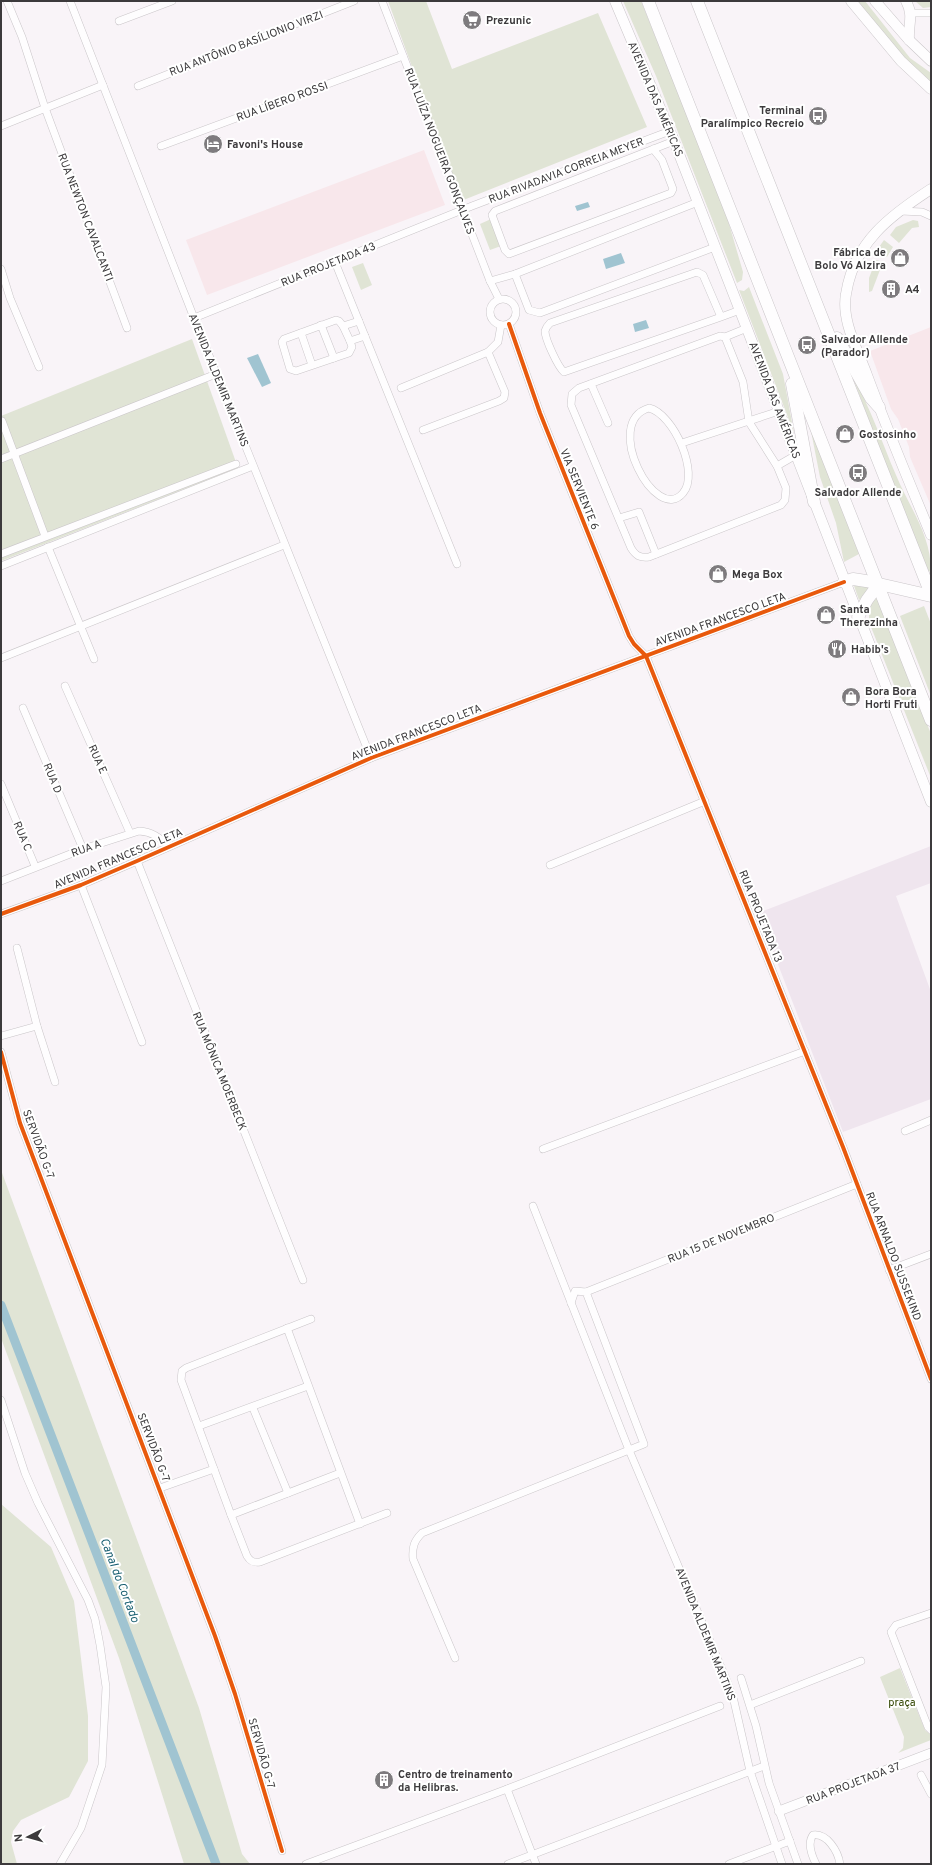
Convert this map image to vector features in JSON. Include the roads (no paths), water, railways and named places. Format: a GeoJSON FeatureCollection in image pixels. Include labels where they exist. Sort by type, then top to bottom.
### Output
{"type":"FeatureCollection","features":[{"type":"Feature","properties":{"kind":"highway"},"geometry":{"type":"LineString","coordinates":[[648,1],[931,720]]}},
{"type":"Feature","properties":{"kind":"highway"},"geometry":{"type":"LineString","coordinates":[[698,1],[931,595]]}},
{"type":"Feature","properties":{"kind":"highway"},"geometry":{"type":"LineString","coordinates":[[822,316],[830,325],[870,398],[879,407]]}},
{"type":"Feature","properties":{"kind":"highway"},"geometry":{"type":"LineString","coordinates":[[788,357],[814,502]]}},
{"type":"Feature","properties":{"kind":"highway"},"geometry":{"type":"LineString","coordinates":[[844,582],[859,580],[931,595]]}},
{"type":"Feature","properties":{"kind":"highway"},"geometry":{"type":"LineString","coordinates":[[858,617],[869,596],[878,585]]}},
{"type":"Feature","properties":{"kind":"main road","name":"AVENIDA DAS AMÉRICAS"},"geometry":{"type":"LineString","coordinates":[[615,1],[672,136],[844,582],[931,802]]}},
{"type":"Feature","properties":{"kind":"main road"},"geometry":{"type":"LineString","coordinates":[[851,1],[901,61],[931,89]]}},
{"type":"Feature","properties":{"kind":"main road"},"geometry":{"type":"LineString","coordinates":[[875,1],[909,40],[931,61]]}},
{"type":"Feature","properties":{"kind":"main road"},"geometry":{"type":"LineString","coordinates":[[906,1],[911,13],[908,26],[909,40]]}},
{"type":"Feature","properties":{"kind":"main road"},"geometry":{"type":"LineString","coordinates":[[931,189],[897,211],[876,232],[857,260],[848,284],[845,302],[850,328],[879,407],[931,535]]}},
{"type":"Feature","properties":{"kind":"street","name":"RUA NEWTON CAVALCANTI"},"geometry":{"type":"LineString","coordinates":[[7,1],[22,37],[45,108],[127,328]]}},
{"type":"Feature","properties":{"kind":"street","name":"AVENIDA ALDEMIR MARTINS"},"geometry":{"type":"LineString","coordinates":[[70,1],[216,374],[370,758]]}},
{"type":"Feature","properties":{"kind":"street"},"geometry":{"type":"LineString","coordinates":[[119,21],[172,1]]}},
{"type":"Feature","properties":{"kind":"street","name":"RUA ANTÔNIO BASÍLIONIO VIRZI"},"geometry":{"type":"LineString","coordinates":[[138,86],[354,1]]}},
{"type":"Feature","properties":{"kind":"street","name":"RUA LUÍZA NOGUEIRA GONÇALVES"},"geometry":{"type":"LineString","coordinates":[[382,1],[490,281],[499,299]]}},
{"type":"Feature","properties":{"kind":"street"},"geometry":{"type":"LineString","coordinates":[[911,13],[931,13]]}},
{"type":"Feature","properties":{"kind":"street","name":"RUA LÍBERO ROSSI"},"geometry":{"type":"LineString","coordinates":[[162,146],[403,56]]}},
{"type":"Feature","properties":{"kind":"street"},"geometry":{"type":"LineString","coordinates":[[1,126],[103,85]]}},
{"type":"Feature","properties":{"kind":"street"},"geometry":{"type":"LineString","coordinates":[[653,149],[662,160],[674,189],[671,193],[509,254],[505,250],[492,214],[495,211],[653,149],[672,136]]}},
{"type":"Feature","properties":{"kind":"street","name":"RUA RIVADAVIA CORREIA MEYER"},"geometry":{"type":"LineString","coordinates":[[463,210],[672,136]]}},
{"type":"Feature","properties":{"kind":"street"},"geometry":{"type":"LineString","coordinates":[[490,281],[515,274],[698,202]]}},
{"type":"Feature","properties":{"kind":"street","name":"RUA PROJETADA 43"},"geometry":{"type":"LineString","coordinates":[[194,318],[463,210]]}},
{"type":"Feature","properties":{"kind":"street"},"geometry":{"type":"LineString","coordinates":[[897,211],[916,211],[931,216]]}},
{"type":"Feature","properties":{"kind":"street"},"geometry":{"type":"LineString","coordinates":[[515,274],[529,310],[540,313],[715,247]]}},
{"type":"Feature","properties":{"kind":"street"},"geometry":{"type":"LineString","coordinates":[[335,262],[457,564]]}},
{"type":"Feature","properties":{"kind":"street"},"geometry":{"type":"LineString","coordinates":[[1,269],[13,305],[39,367]]}},
{"type":"Feature","properties":{"kind":"street"},"geometry":{"type":"LineString","coordinates":[[722,317],[703,275],[697,272],[550,323],[547,326],[545,333],[560,368],[564,372],[722,317],[740,310]]}},
{"type":"Feature","properties":{"kind":"street"},"geometry":{"type":"LineString","coordinates":[[401,388],[488,352],[498,342],[505,325],[515,318],[516,309],[511,302],[508,300],[499,299],[492,305],[490,313],[494,322],[505,325]]}},
{"type":"Feature","properties":{"kind":"street"},"geometry":{"type":"LineString","coordinates":[[336,320],[339,320],[344,326],[352,347],[351,351],[296,371],[290,369],[282,342],[284,339],[336,320]]}},
{"type":"Feature","properties":{"kind":"street"},"geometry":{"type":"LineString","coordinates":[[344,326],[359,321]]}},
{"type":"Feature","properties":{"kind":"street","name":"VIA SERVIENTE 6"},"geometry":{"type":"LineString","coordinates":[[505,325],[629,636],[634,644],[646,656]]}},
{"type":"Feature","properties":{"kind":"street"},"geometry":{"type":"LineString","coordinates":[[321,326],[334,358]]}},
{"type":"Feature","properties":{"kind":"street"},"geometry":{"type":"LineString","coordinates":[[725,337],[743,382],[749,422],[776,466],[787,495],[781,505],[656,554],[641,558],[635,554],[571,405],[572,394],[580,388],[713,338],[725,337],[747,328]]}},
{"type":"Feature","properties":{"kind":"street"},"geometry":{"type":"LineString","coordinates":[[301,333],[312,365]]}},
{"type":"Feature","properties":{"kind":"street"},"geometry":{"type":"LineString","coordinates":[[350,341],[365,336]]}},
{"type":"Feature","properties":{"kind":"street"},"geometry":{"type":"LineString","coordinates":[[423,430],[504,398],[505,392],[488,352]]}},
{"type":"Feature","properties":{"kind":"street"},"geometry":{"type":"LineString","coordinates":[[1,459],[216,374]]}},
{"type":"Feature","properties":{"kind":"street"},"geometry":{"type":"LineString","coordinates":[[591,384],[608,423]]}},
{"type":"Feature","properties":{"kind":"street"},"geometry":{"type":"LineString","coordinates":[[649,408],[656,410],[673,428],[682,443],[686,459],[687,482],[685,492],[679,498],[671,500],[662,498],[653,491],[636,466],[632,451],[630,433],[637,415],[643,410],[649,408]]}},
{"type":"Feature","properties":{"kind":"street"},"geometry":{"type":"LineString","coordinates":[[682,443],[779,411]]}},
{"type":"Feature","properties":{"kind":"street"},"geometry":{"type":"LineString","coordinates":[[2,421],[46,536]]}},
{"type":"Feature","properties":{"kind":"street"},"geometry":{"type":"LineString","coordinates":[[776,466],[796,455]]}},
{"type":"Feature","properties":{"kind":"street"},"geometry":{"type":"LineString","coordinates":[[1,554],[236,464]]}},
{"type":"Feature","properties":{"kind":"street"},"geometry":{"type":"LineString","coordinates":[[1,566],[253,466]]}},
{"type":"Feature","properties":{"kind":"street"},"geometry":{"type":"LineString","coordinates":[[619,518],[639,512],[656,554]]}},
{"type":"Feature","properties":{"kind":"street"},"geometry":{"type":"LineString","coordinates":[[1,658],[284,545]]}},
{"type":"Feature","properties":{"kind":"street"},"geometry":{"type":"LineString","coordinates":[[48,547],[94,659]]}},
{"type":"Feature","properties":{"kind":"street","name":"AVENIDA FRANCESCO LETA"},"geometry":{"type":"LineString","coordinates":[[1,914],[81,885],[370,758],[844,582]]}},
{"type":"Feature","properties":{"kind":"street","name":"RUA PROJETADA 13"},"geometry":{"type":"LineString","coordinates":[[646,656],[857,1184]]}},
{"type":"Feature","properties":{"kind":"street","name":"RUA E"},"geometry":{"type":"LineString","coordinates":[[65,686],[130,832]]}},
{"type":"Feature","properties":{"kind":"street","name":"RUA D"},"geometry":{"type":"LineString","coordinates":[[23,708],[83,849]]}},
{"type":"Feature","properties":{"kind":"street","name":"RUA C"},"geometry":{"type":"LineString","coordinates":[[1,784],[35,866]]}},
{"type":"Feature","properties":{"kind":"street"},"geometry":{"type":"LineString","coordinates":[[550,865],[705,801]]}},
{"type":"Feature","properties":{"kind":"street","name":"RUA A"},"geometry":{"type":"LineString","coordinates":[[1,881],[35,866],[130,832],[148,831],[156,835],[169,846]]}},
{"type":"Feature","properties":{"kind":"street","name":"RUA MÔNICA MOERBECK"},"geometry":{"type":"LineString","coordinates":[[137,861],[303,1280]]}},
{"type":"Feature","properties":{"kind":"street"},"geometry":{"type":"LineString","coordinates":[[81,885],[142,1042]]}},
{"type":"Feature","properties":{"kind":"street"},"geometry":{"type":"LineString","coordinates":[[17,948],[37,1026],[54,1082]]}},
{"type":"Feature","properties":{"kind":"street"},"geometry":{"type":"LineString","coordinates":[[1,1036],[37,1026]]}},
{"type":"Feature","properties":{"kind":"street"},"geometry":{"type":"LineString","coordinates":[[544,1149],[805,1051]]}},
{"type":"Feature","properties":{"kind":"street","name":"SERVIDÃO G-7"},"geometry":{"type":"LineString","coordinates":[[1,1052],[20,1123],[160,1488],[235,1694],[282,1850]]}},
{"type":"Feature","properties":{"kind":"street"},"geometry":{"type":"LineString","coordinates":[[905,1132],[931,1120]]}},
{"type":"Feature","properties":{"kind":"street","name":"RUA ARNALDO SUSSEKIND"},"geometry":{"type":"LineString","coordinates":[[857,1184],[931,1379]]}},
{"type":"Feature","properties":{"kind":"street","name":"RUA 15 DE NOVEMBRO"},"geometry":{"type":"LineString","coordinates":[[586,1292],[857,1184]]}},
{"type":"Feature","properties":{"kind":"street","name":"AVENIDA ALDEMIR MARTINS"},"geometry":{"type":"LineString","coordinates":[[533,1206],[629,1450],[727,1681],[736,1708],[750,1771],[782,1864]]}},
{"type":"Feature","properties":{"kind":"street"},"geometry":{"type":"LineString","coordinates":[[889,1270],[931,1254]]}},
{"type":"Feature","properties":{"kind":"street"},"geometry":{"type":"LineString","coordinates":[[455,1658],[413,1559],[412,1549],[415,1540],[422,1533],[644,1444],[586,1292],[575,1291],[571,1303]]}},
{"type":"Feature","properties":{"kind":"street"},"geometry":{"type":"LineString","coordinates":[[311,1319],[182,1371],[181,1380],[247,1556],[254,1562],[387,1513]]}},
{"type":"Feature","properties":{"kind":"street"},"geometry":{"type":"LineString","coordinates":[[287,1328],[360,1524]]}},
{"type":"Feature","properties":{"kind":"street"},"geometry":{"type":"LineString","coordinates":[[199,1426],[253,1408],[308,1386]]}},
{"type":"Feature","properties":{"kind":"street"},"geometry":{"type":"LineString","coordinates":[[1,1400],[25,1473],[38,1503],[88,1600],[95,1619],[106,1687],[102,1765],[81,1828],[60,1864]]}},
{"type":"Feature","properties":{"kind":"street"},"geometry":{"type":"LineString","coordinates":[[253,1408],[288,1493]]}},
{"type":"Feature","properties":{"kind":"street"},"geometry":{"type":"LineString","coordinates":[[160,1488],[214,1469]]}},
{"type":"Feature","properties":{"kind":"street"},"geometry":{"type":"LineString","coordinates":[[231,1514],[340,1473]]}},
{"type":"Feature","properties":{"kind":"street"},"geometry":{"type":"LineString","coordinates":[[931,1613],[896,1625],[891,1632],[928,1726],[931,1730]]}},
{"type":"Feature","properties":{"kind":"street"},"geometry":{"type":"LineString","coordinates":[[750,1705],[861,1661]]}},
{"type":"Feature","properties":{"kind":"street","name":"AVENIDA ALDEMIR MARTINS"},"geometry":{"type":"LineString","coordinates":[[741,1678],[750,1705],[764,1766],[798,1864]]}},
{"type":"Feature","properties":{"kind":"street"},"geometry":{"type":"LineString","coordinates":[[306,1864],[507,1789],[720,1706]]}},
{"type":"Feature","properties":{"kind":"street","name":"RUA PROJETADA 37"},"geometry":{"type":"LineString","coordinates":[[779,1811],[929,1754]]}},
{"type":"Feature","properties":{"kind":"street"},"geometry":{"type":"LineString","coordinates":[[508,1864],[764,1766]]}},
{"type":"Feature","properties":{"kind":"street"},"geometry":{"type":"LineString","coordinates":[[921,1775],[931,1794]]}},
{"type":"Feature","properties":{"kind":"street"},"geometry":{"type":"LineString","coordinates":[[507,1789],[536,1864]]}},
{"type":"Feature","properties":{"kind":"street"},"geometry":{"type":"LineString","coordinates":[[816,1864],[810,1845],[810,1838],[816,1834],[831,1844],[836,1851],[840,1864]]}},
{"type":"Feature","properties":{"kind":"street"},"geometry":{"type":"LineString","coordinates":[[730,1864],[790,1841]]}},
{"type":"Feature","properties":{"kind":"water"},"geometry":{"type":"Polygon","coordinates":[[[588,202],[590,207],[577,211],[575,206],[588,202]]]}},
{"type":"Feature","properties":{"kind":"water"},"geometry":{"type":"Polygon","coordinates":[[[621,253],[625,263],[606,269],[603,259],[621,253]]]}},
{"type":"Feature","properties":{"kind":"water"},"geometry":{"type":"Polygon","coordinates":[[[646,320],[649,328],[635,332],[633,324],[646,320]]]}},
{"type":"Feature","properties":{"kind":"water"},"geometry":{"type":"Polygon","coordinates":[[[258,354],[271,383],[262,387],[247,358],[258,354]]]}},
{"type":"Feature","properties":{"kind":"waterway","name":"Canal do Cortado"},"geometry":{"type":"LineString","coordinates":[[1,1305],[216,1864]]}},
{"type":"Feature","properties":{"kind":"place","name":"Prezunic"},"geometry":{"type":"Point","coordinates":[472,20]}},
{"type":"Feature","properties":{"kind":"place","name":"Terminal Paralímpico Recreio"},"geometry":{"type":"Point","coordinates":[818,116]}},
{"type":"Feature","properties":{"kind":"place","name":"Favoni's House"},"geometry":{"type":"Point","coordinates":[213,144]}},
{"type":"Feature","properties":{"kind":"place","name":"Fábrica de Bolo Vó Alzira"},"geometry":{"type":"Point","coordinates":[900,258]}},
{"type":"Feature","properties":{"kind":"place","name":"A4"},"geometry":{"type":"Point","coordinates":[891,289]}},
{"type":"Feature","properties":{"kind":"place","name":"Salvador Allende (Parador)"},"geometry":{"type":"Point","coordinates":[807,345]}},
{"type":"Feature","properties":{"kind":"place","name":"Gostosinho"},"geometry":{"type":"Point","coordinates":[845,434]}},
{"type":"Feature","properties":{"kind":"place","name":"Salvador Allende"},"geometry":{"type":"Point","coordinates":[858,473]}},
{"type":"Feature","properties":{"kind":"place","name":"Mega Box"},"geometry":{"type":"Point","coordinates":[718,574]}},
{"type":"Feature","properties":{"kind":"place","name":"Santa Therezinha"},"geometry":{"type":"Point","coordinates":[826,615]}},
{"type":"Feature","properties":{"kind":"place","name":"Habib's"},"geometry":{"type":"Point","coordinates":[837,649]}},
{"type":"Feature","properties":{"kind":"place","name":"Bora Bora Horti Fruti"},"geometry":{"type":"Point","coordinates":[851,697]}},
{"type":"Feature","properties":{"kind":"place","name":"Centro de treinamento da Helibras."},"geometry":{"type":"Point","coordinates":[384,1780]}},
{"type":"Feature","properties":{"kind":"park label","name":"praça"},"geometry":{"type":"Point","coordinates":[902,1702]}}]}
